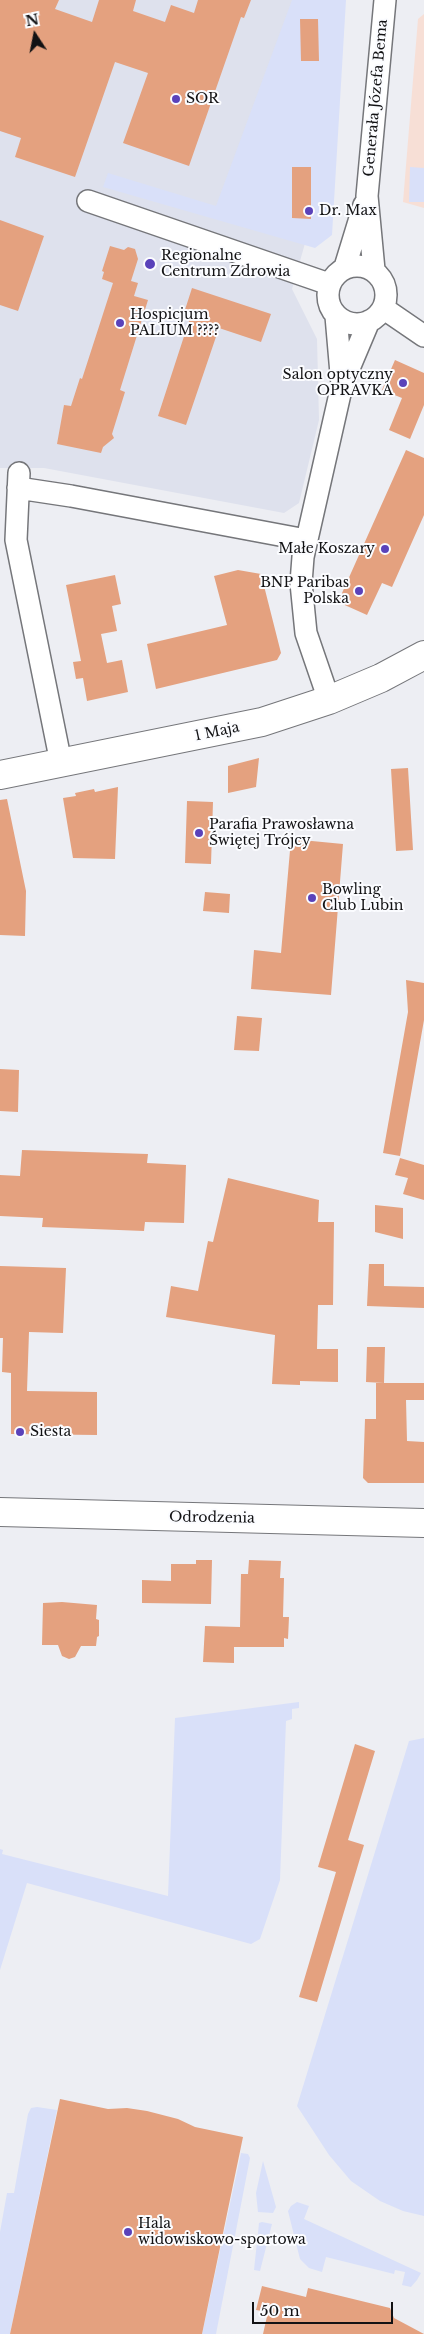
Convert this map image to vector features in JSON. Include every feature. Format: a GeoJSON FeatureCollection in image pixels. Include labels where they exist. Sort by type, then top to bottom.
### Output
{"type":"FeatureCollection","features":[{"type":"Feature","properties":{"kind":"street","name":"Generała Józefa Bema"},"geometry":{"type":"LineString","coordinates":[[367,196],[385,0]]}},
{"type":"Feature","properties":{"kind":"street"},"geometry":{"type":"LineString","coordinates":[[344,268],[367,196]]}},
{"type":"Feature","properties":{"kind":"street"},"geometry":{"type":"LineString","coordinates":[[329,700],[306,633],[302,583],[306,540],[342,385],[386,292],[384,283],[374,270],[367,196]]}},
{"type":"Feature","properties":{"kind":"street"},"geometry":{"type":"LineString","coordinates":[[88,201],[329,284]]}},
{"type":"Feature","properties":{"kind":"street"},"geometry":{"type":"LineString","coordinates":[[342,385],[336,316],[328,301],[329,284],[333,277],[344,268],[360,266],[374,270]]}},
{"type":"Feature","properties":{"kind":"street"},"geometry":{"type":"LineString","coordinates":[[336,316],[352,324],[376,315],[424,336]]}},
{"type":"Feature","properties":{"kind":"street"},"geometry":{"type":"LineString","coordinates":[[61,763],[16,540],[18,480],[80,497],[306,540]]}},
{"type":"Feature","properties":{"kind":"street","name":"1 Maja"},"geometry":{"type":"LineString","coordinates":[[0,775],[230,729],[290,714],[381,678],[424,655]]}},
{"type":"Feature","properties":{"kind":"street","name":"Odrodzenia"},"geometry":{"type":"LineString","coordinates":[[0,1512],[424,1524]]}},
{"type":"Feature","properties":{"kind":"shaded area","name":"Regionalne Centrum Zdrowia"},"geometry":{"type":"Polygon","coordinates":[[[0,0],[328,0],[306,240],[292,289],[317,339],[319,420],[299,503],[284,513],[44,468],[0,468],[0,0]]]}},
{"type":"Feature","properties":{"kind":"shaded area"},"geometry":{"type":"Polygon","coordinates":[[[292,0],[346,0],[332,235],[315,248],[103,187],[108,173],[216,206],[292,0]]]}},
{"type":"Feature","properties":{"kind":"shaded area"},"geometry":{"type":"Polygon","coordinates":[[[424,14],[424,208],[403,202],[418,19],[424,14]]]}},
{"type":"Feature","properties":{"kind":"shaded area"},"geometry":{"type":"Polygon","coordinates":[[[410,167],[424,168],[424,202],[409,202],[410,167]]]}},
{"type":"Feature","properties":{"kind":"shaded area"},"geometry":{"type":"Polygon","coordinates":[[[299,1702],[299,1708],[292,1709],[292,1719],[286,1721],[280,1880],[260,1939],[251,1944],[27,1883],[0,1970],[0,1849],[3,1850],[2,1854],[168,1896],[175,1718],[299,1702]]]}},
{"type":"Feature","properties":{"kind":"shaded area"},"geometry":{"type":"Polygon","coordinates":[[[424,1738],[424,2216],[403,2211],[380,2201],[351,2181],[329,2155],[297,2106],[409,1741],[424,1738]]]}},
{"type":"Feature","properties":{"kind":"shaded area"},"geometry":{"type":"Polygon","coordinates":[[[31,2108],[57,2110],[10,2334],[0,2334],[0,2232],[7,2193],[14,2193],[28,2114],[31,2108]]]}},
{"type":"Feature","properties":{"kind":"shaded area"},"geometry":{"type":"Polygon","coordinates":[[[241,2153],[248,2154],[250,2158],[216,2334],[202,2334],[241,2153]]]}},
{"type":"Feature","properties":{"kind":"shaded area"},"geometry":{"type":"Polygon","coordinates":[[[263,2161],[276,2207],[273,2213],[258,2212],[256,2193],[263,2161]]]}},
{"type":"Feature","properties":{"kind":"shaded area"},"geometry":{"type":"Polygon","coordinates":[[[297,2202],[309,2206],[304,2219],[421,2273],[417,2280],[411,2287],[402,2285],[405,2272],[395,2270],[394,2274],[326,2257],[322,2272],[309,2268],[300,2259],[288,2211],[297,2202]]]}},
{"type":"Feature","properties":{"kind":"shaded area"},"geometry":{"type":"Polygon","coordinates":[[[259,2223],[272,2224],[260,2271],[254,2270],[259,2223]]]}},
{"type":"Feature","properties":{"kind":"building"},"geometry":{"type":"Polygon","coordinates":[[[0,0],[59,0],[55,9],[92,22],[99,0],[136,0],[133,11],[165,22],[171,5],[194,13],[198,0],[251,0],[244,18],[241,17],[189,166],[123,143],[148,73],[115,62],[75,177],[15,157],[21,138],[0,131],[0,0]]]}},
{"type":"Feature","properties":{"kind":"building"},"geometry":{"type":"Polygon","coordinates":[[[300,19],[318,19],[319,61],[301,61],[300,19]]]}},
{"type":"Feature","properties":{"kind":"building"},"geometry":{"type":"Polygon","coordinates":[[[292,167],[311,167],[311,219],[292,218],[292,167]]]}},
{"type":"Feature","properties":{"kind":"building"},"geometry":{"type":"Polygon","coordinates":[[[0,220],[44,236],[18,311],[0,305],[0,220]]]}},
{"type":"Feature","properties":{"kind":"building"},"geometry":{"type":"Polygon","coordinates":[[[110,246],[124,250],[128,247],[135,249],[138,259],[131,281],[138,283],[134,296],[148,300],[120,390],[125,392],[112,434],[114,438],[103,447],[101,453],[57,444],[64,405],[71,406],[80,378],[82,379],[113,283],[102,279],[104,272],[102,271],[110,246]]]}},
{"type":"Feature","properties":{"kind":"building"},"geometry":{"type":"Polygon","coordinates":[[[192,288],[271,314],[261,342],[219,328],[186,425],[158,416],[190,318],[183,316],[192,288]]]}},
{"type":"Feature","properties":{"kind":"building"},"geometry":{"type":"Polygon","coordinates":[[[395,360],[424,373],[424,405],[410,439],[389,430],[402,398],[382,390],[395,360]]]}},
{"type":"Feature","properties":{"kind":"building","name":"Małe Koszary"},"geometry":{"type":"Polygon","coordinates":[[[406,450],[424,458],[424,515],[392,587],[382,583],[367,615],[338,602],[406,450]]]}},
{"type":"Feature","properties":{"kind":"building"},"geometry":{"type":"Polygon","coordinates":[[[238,570],[261,574],[281,653],[277,660],[156,689],[147,644],[227,625],[214,576],[238,570]]]}},
{"type":"Feature","properties":{"kind":"building"},"geometry":{"type":"Polygon","coordinates":[[[115,575],[121,604],[112,606],[117,631],[101,634],[107,663],[122,660],[128,692],[87,701],[83,678],[76,679],[73,662],[81,661],[66,585],[115,575]]]}},
{"type":"Feature","properties":{"kind":"building"},"geometry":{"type":"Polygon","coordinates":[[[259,758],[256,787],[228,793],[228,766],[259,758]]]}},
{"type":"Feature","properties":{"kind":"building"},"geometry":{"type":"Polygon","coordinates":[[[408,768],[413,850],[396,851],[391,769],[408,768]]]}},
{"type":"Feature","properties":{"kind":"building"},"geometry":{"type":"Polygon","coordinates":[[[118,787],[115,859],[73,858],[63,798],[76,796],[75,793],[94,789],[95,792],[118,787]]]}},
{"type":"Feature","properties":{"kind":"building"},"geometry":{"type":"Polygon","coordinates":[[[7,799],[26,891],[25,936],[0,935],[0,800],[7,799]]]}},
{"type":"Feature","properties":{"kind":"building","name":"Parafia Prawosławna Świętej Trójcy"},"geometry":{"type":"Polygon","coordinates":[[[187,801],[213,802],[211,864],[185,863],[187,801]]]}},
{"type":"Feature","properties":{"kind":"building","name":"Bowling Club Lubin"},"geometry":{"type":"Polygon","coordinates":[[[291,839],[343,844],[331,995],[251,989],[254,950],[281,953],[291,839]]]}},
{"type":"Feature","properties":{"kind":"building"},"geometry":{"type":"Polygon","coordinates":[[[205,892],[230,894],[229,913],[203,911],[205,892]]]}},
{"type":"Feature","properties":{"kind":"building"},"geometry":{"type":"Polygon","coordinates":[[[406,980],[424,983],[424,1020],[400,1156],[383,1153],[408,1012],[406,980]]]}},
{"type":"Feature","properties":{"kind":"building"},"geometry":{"type":"Polygon","coordinates":[[[237,1016],[262,1018],[259,1051],[234,1050],[237,1016]]]}},
{"type":"Feature","properties":{"kind":"building"},"geometry":{"type":"Polygon","coordinates":[[[0,1069],[19,1070],[18,1112],[0,1111],[0,1069]]]}},
{"type":"Feature","properties":{"kind":"building"},"geometry":{"type":"Polygon","coordinates":[[[22,1150],[148,1154],[147,1163],[186,1165],[184,1223],[145,1222],[144,1231],[42,1227],[43,1218],[0,1216],[0,1175],[20,1176],[22,1150]]]}},
{"type":"Feature","properties":{"kind":"building"},"geometry":{"type":"Polygon","coordinates":[[[400,1158],[424,1165],[424,1200],[403,1194],[408,1178],[395,1175],[400,1158]]]}},
{"type":"Feature","properties":{"kind":"building"},"geometry":{"type":"Polygon","coordinates":[[[228,1178],[319,1200],[318,1222],[334,1222],[333,1305],[318,1305],[317,1349],[338,1349],[338,1382],[300,1381],[300,1385],[272,1384],[275,1335],[166,1317],[171,1286],[198,1291],[208,1241],[213,1242],[228,1178]]]}},
{"type":"Feature","properties":{"kind":"building"},"geometry":{"type":"Polygon","coordinates":[[[375,1205],[403,1208],[403,1239],[375,1232],[375,1205]]]}},
{"type":"Feature","properties":{"kind":"building"},"geometry":{"type":"Polygon","coordinates":[[[369,1264],[384,1264],[384,1286],[424,1287],[424,1308],[367,1306],[369,1264]]]}},
{"type":"Feature","properties":{"kind":"building"},"geometry":{"type":"Polygon","coordinates":[[[0,1266],[66,1268],[63,1333],[29,1332],[27,1391],[97,1392],[97,1435],[11,1434],[11,1373],[2,1372],[3,1338],[0,1338],[0,1266]]]}},
{"type":"Feature","properties":{"kind":"building"},"geometry":{"type":"Polygon","coordinates":[[[367,1347],[385,1347],[384,1383],[366,1382],[367,1347]]]}},
{"type":"Feature","properties":{"kind":"building"},"geometry":{"type":"Polygon","coordinates":[[[376,1383],[424,1383],[424,1400],[406,1400],[407,1441],[424,1442],[424,1483],[368,1483],[363,1478],[365,1419],[376,1419],[376,1383]]]}},
{"type":"Feature","properties":{"kind":"building"},"geometry":{"type":"Polygon","coordinates":[[[196,1560],[212,1560],[211,1604],[142,1603],[142,1580],[171,1581],[171,1564],[196,1564],[196,1560]]]}},
{"type":"Feature","properties":{"kind":"building"},"geometry":{"type":"Polygon","coordinates":[[[249,1560],[281,1561],[280,1578],[284,1578],[283,1617],[289,1617],[288,1639],[284,1638],[284,1647],[234,1647],[234,1663],[203,1662],[205,1626],[240,1627],[241,1574],[248,1574],[249,1560]]]}},
{"type":"Feature","properties":{"kind":"building"},"geometry":{"type":"Polygon","coordinates":[[[62,1602],[97,1605],[96,1619],[99,1620],[99,1636],[97,1637],[96,1646],[81,1646],[75,1657],[69,1659],[62,1656],[58,1645],[42,1645],[43,1603],[62,1602]]]}},
{"type":"Feature","properties":{"kind":"building"},"geometry":{"type":"Polygon","coordinates":[[[355,1744],[375,1751],[348,1840],[364,1845],[317,2002],[299,1997],[336,1872],[318,1867],[355,1744]]]}},
{"type":"Feature","properties":{"kind":"building","name":"Hala widowiskowo-sportowa"},"geometry":{"type":"Polygon","coordinates":[[[60,2099],[108,2109],[127,2108],[147,2111],[178,2119],[195,2127],[243,2137],[202,2334],[10,2334],[60,2099]]]}},
{"type":"Feature","properties":{"kind":"building"},"geometry":{"type":"Polygon","coordinates":[[[262,2286],[306,2297],[308,2288],[390,2308],[394,2318],[424,2334],[263,2334],[268,2312],[256,2310],[262,2286]]]}},
{"type":"Feature","properties":{"kind":"place","name":"SOR"},"geometry":{"type":"Point","coordinates":[176,99]}},
{"type":"Feature","properties":{"kind":"place","name":"Dr. Max"},"geometry":{"type":"Point","coordinates":[309,211]}},
{"type":"Feature","properties":{"kind":"place","name":"Regionalne Centrum Zdrowia"},"geometry":{"type":"Point","coordinates":[150,264]}},
{"type":"Feature","properties":{"kind":"place","name":"Hospicjum PALIUM ????"},"geometry":{"type":"Point","coordinates":[120,323]}},
{"type":"Feature","properties":{"kind":"place","name":"Salon optyczny OPRAVKA"},"geometry":{"type":"Point","coordinates":[403,383]}},
{"type":"Feature","properties":{"kind":"place","name":"Małe Koszary"},"geometry":{"type":"Point","coordinates":[385,549]}},
{"type":"Feature","properties":{"kind":"place","name":"BNP Paribas Polska"},"geometry":{"type":"Point","coordinates":[359,591]}},
{"type":"Feature","properties":{"kind":"place","name":"Parafia Prawosławna Świętej Trójcy"},"geometry":{"type":"Point","coordinates":[199,833]}},
{"type":"Feature","properties":{"kind":"place","name":"Bowling Club Lubin"},"geometry":{"type":"Point","coordinates":[312,898]}},
{"type":"Feature","properties":{"kind":"place","name":"Siesta"},"geometry":{"type":"Point","coordinates":[20,1432]}},
{"type":"Feature","properties":{"kind":"place","name":"Hala widowiskowo-sportowa"},"geometry":{"type":"Point","coordinates":[128,2232]}}]}
